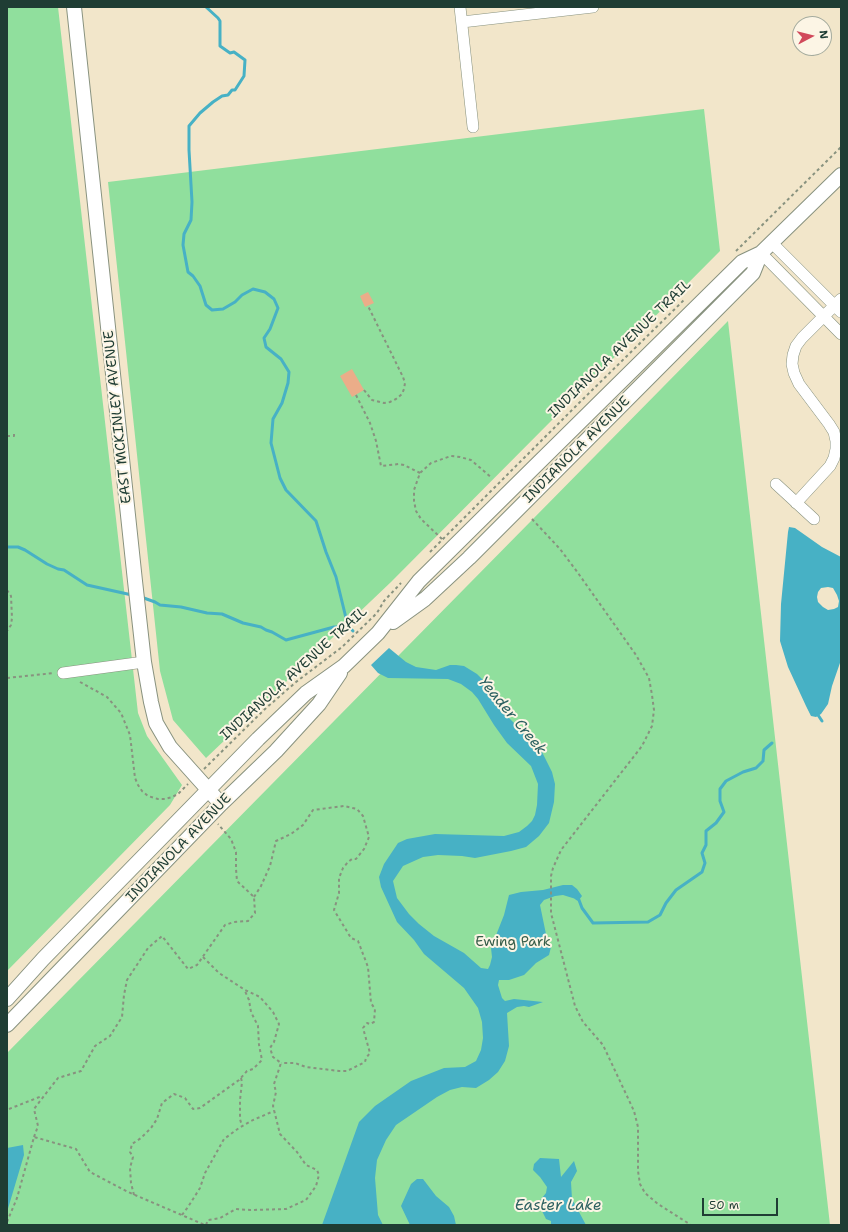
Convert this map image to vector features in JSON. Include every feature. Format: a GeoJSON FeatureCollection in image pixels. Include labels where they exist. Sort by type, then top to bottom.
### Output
{"type":"FeatureCollection","features":[{"type":"Feature","properties":{"kind":"main road","name":"EAST MCKINLEY AVENUE"},"geometry":{"type":"LineString","coordinates":[[74,7],[135,581],[144,662],[151,702],[156,723],[170,747],[208,791],[222,804]]}},
{"type":"Feature","properties":{"kind":"main road","name":"INDIANOLA AVENUE"},"geometry":{"type":"LineString","coordinates":[[7,999],[43,959],[258,739],[306,693],[344,666],[378,632],[419,581],[476,524],[742,262],[761,254],[841,175]]}},
{"type":"Feature","properties":{"kind":"main road","name":"INDIANOLA AVENUE"},"geometry":{"type":"LineString","coordinates":[[378,632],[425,599],[475,553],[753,273],[761,254]]}},
{"type":"Feature","properties":{"kind":"main road","name":"INDIANOLA AVENUE"},"geometry":{"type":"LineString","coordinates":[[7,1025],[222,804],[276,751],[319,704],[344,666]]}},
{"type":"Feature","properties":{"kind":"street"},"geometry":{"type":"LineString","coordinates":[[460,7],[473,127]]}},
{"type":"Feature","properties":{"kind":"street"},"geometry":{"type":"LineString","coordinates":[[462,22],[593,7]]}},
{"type":"Feature","properties":{"kind":"street"},"geometry":{"type":"LineString","coordinates":[[772,243],[839,306],[824,316],[802,338],[796,346],[793,355],[792,364],[799,384],[830,424],[836,441],[834,458],[830,466],[796,503]]}},
{"type":"Feature","properties":{"kind":"street"},"geometry":{"type":"LineString","coordinates":[[761,254],[841,334]]}},
{"type":"Feature","properties":{"kind":"street"},"geometry":{"type":"LineString","coordinates":[[776,484],[814,519]]}},
{"type":"Feature","properties":{"kind":"street"},"geometry":{"type":"LineString","coordinates":[[63,673],[144,662]]}},
{"type":"Feature","properties":{"kind":"path"},"geometry":{"type":"LineString","coordinates":[[733,254],[841,147]]}},
{"type":"Feature","properties":{"kind":"path","name":"INDIANOLA AVENUE TRAIL"},"geometry":{"type":"LineString","coordinates":[[427,555],[583,398],[686,299]]}},
{"type":"Feature","properties":{"kind":"path"},"geometry":{"type":"LineString","coordinates":[[364,390],[372,400],[384,403],[396,399],[402,394],[404,389],[403,377],[368,306]]}},
{"type":"Feature","properties":{"kind":"path"},"geometry":{"type":"LineString","coordinates":[[356,395],[370,423],[376,441],[381,466],[399,464],[404,465],[420,474]]}},
{"type":"Feature","properties":{"kind":"path"},"geometry":{"type":"LineString","coordinates":[[7,434],[14,436],[14,433],[12,433]]}},
{"type":"Feature","properties":{"kind":"path"},"geometry":{"type":"LineString","coordinates":[[442,540],[421,519],[416,511],[414,490],[420,474],[431,463],[451,456],[471,460],[492,478]]}},
{"type":"Feature","properties":{"kind":"path"},"geometry":{"type":"LineString","coordinates":[[532,519],[560,549],[636,655],[649,678],[654,710],[652,726],[642,746],[561,850],[553,868],[551,885],[551,913],[575,1006],[583,1022],[603,1045],[634,1111],[639,1138],[638,1172],[640,1184],[645,1193],[658,1204],[691,1225]]}},
{"type":"Feature","properties":{"kind":"path","name":"INDIANOLA AVENUE TRAIL"},"geometry":{"type":"LineString","coordinates":[[209,763],[265,709],[342,647],[377,612],[384,601],[405,579]]}},
{"type":"Feature","properties":{"kind":"path"},"geometry":{"type":"LineString","coordinates":[[7,590],[11,596],[12,618],[11,625],[7,631]]}},
{"type":"Feature","properties":{"kind":"path"},"geometry":{"type":"LineString","coordinates":[[7,678],[63,673],[107,697],[121,713],[130,735],[135,778],[142,791],[148,796],[158,799],[165,799],[178,794],[188,784]]}},
{"type":"Feature","properties":{"kind":"path"},"geometry":{"type":"LineString","coordinates":[[7,1222],[38,1126],[34,1109],[58,1078],[81,1071],[95,1046],[110,1036],[122,1017],[127,980],[148,948],[162,936],[188,969],[197,965],[225,925],[234,922],[248,921],[254,913],[254,897],[270,866],[276,841],[291,834],[303,825],[313,810],[344,806],[357,809],[363,816],[369,837],[356,860],[352,859],[343,868],[339,878],[339,893],[334,910],[352,938],[358,941],[368,967],[371,1003],[375,1009],[374,1022],[367,1024],[363,1028],[370,1053],[365,1062],[347,1071],[306,1067],[294,1063],[281,1063],[273,1057],[270,1048],[277,1035],[279,1024],[273,1012],[260,997],[245,990],[219,973],[203,957]]}},
{"type":"Feature","properties":{"kind":"path"},"geometry":{"type":"LineString","coordinates":[[218,824],[231,839],[236,852],[237,881],[254,897]]}},
{"type":"Feature","properties":{"kind":"path"},"geometry":{"type":"LineString","coordinates":[[134,1195],[131,1183],[130,1168],[133,1157],[130,1152],[132,1144],[141,1138],[151,1128],[157,1118],[162,1103],[174,1094],[185,1098],[193,1109],[200,1108],[253,1069],[262,1060],[259,1045],[258,1026],[251,1012],[249,1000],[245,990]]}},
{"type":"Feature","properties":{"kind":"path"},"geometry":{"type":"LineString","coordinates":[[34,1137],[76,1149],[90,1172],[134,1195],[206,1225],[208,1220],[220,1218],[236,1209],[286,1209],[306,1200],[316,1186],[319,1175],[317,1170],[306,1165],[297,1152],[280,1134],[273,1106],[276,1092],[274,1084],[281,1063]]}},
{"type":"Feature","properties":{"kind":"path"},"geometry":{"type":"LineString","coordinates":[[241,1078],[240,1120],[242,1126]]}},
{"type":"Feature","properties":{"kind":"path"},"geometry":{"type":"LineString","coordinates":[[9,1110],[44,1096]]}},
{"type":"Feature","properties":{"kind":"path"},"geometry":{"type":"LineString","coordinates":[[181,1215],[200,1188],[206,1173],[224,1139],[242,1126],[274,1111]]}},
{"type":"Feature","properties":{"kind":"green space"},"geometry":{"type":"Polygon","coordinates":[[[7,7],[58,7],[138,713],[147,736],[182,785],[170,805],[7,971],[7,7]]]}},
{"type":"Feature","properties":{"kind":"green space"},"geometry":{"type":"Polygon","coordinates":[[[704,109],[720,251],[391,582],[206,758],[173,720],[160,671],[108,182],[704,109]]]}},
{"type":"Feature","properties":{"kind":"green space","name":"Ewing Park"},"geometry":{"type":"Polygon","coordinates":[[[728,321],[830,1225],[7,1225],[7,1053],[728,321]]]}},
{"type":"Feature","properties":{"kind":"water"},"geometry":{"type":"Polygon","coordinates":[[[789,527],[795,528],[822,547],[841,557],[841,660],[832,686],[828,704],[821,714],[816,717],[811,716],[806,706],[788,667],[780,641],[781,604],[789,527]],[[821,588],[818,592],[818,602],[828,610],[838,607],[839,601],[833,588],[821,588]]]}},
{"type":"Feature","properties":{"kind":"water"},"geometry":{"type":"Polygon","coordinates":[[[389,648],[406,662],[416,667],[436,670],[450,665],[456,665],[464,666],[477,674],[485,682],[507,716],[541,750],[552,772],[555,784],[554,802],[549,823],[539,836],[526,847],[475,858],[438,855],[423,857],[403,866],[393,881],[397,898],[409,914],[434,936],[464,953],[481,968],[488,969],[492,957],[491,948],[504,915],[509,895],[521,892],[543,890],[563,885],[572,885],[582,896],[579,900],[563,895],[544,900],[540,905],[547,939],[551,947],[549,955],[536,963],[524,975],[509,980],[499,980],[498,985],[502,998],[505,1001],[514,999],[543,1002],[529,1007],[517,1007],[507,1013],[509,1046],[505,1061],[498,1072],[476,1088],[462,1087],[450,1090],[437,1097],[396,1125],[386,1140],[377,1160],[375,1178],[378,1215],[383,1225],[322,1225],[359,1122],[375,1106],[411,1081],[444,1068],[465,1067],[476,1061],[481,1050],[483,1038],[482,1022],[478,1008],[464,988],[424,954],[414,940],[397,922],[381,887],[379,877],[384,864],[398,843],[407,839],[435,834],[504,836],[519,832],[532,821],[537,805],[538,784],[531,766],[507,743],[472,692],[461,684],[448,679],[388,678],[378,673],[371,665],[389,648]]]}},
{"type":"Feature","properties":{"kind":"water"},"geometry":{"type":"Polygon","coordinates":[[[23,1145],[24,1155],[7,1212],[7,1148],[23,1145]]]}},
{"type":"Feature","properties":{"kind":"water","name":"Easter Lake"},"geometry":{"type":"Polygon","coordinates":[[[540,1158],[559,1159],[561,1177],[574,1161],[577,1171],[571,1182],[572,1199],[586,1225],[551,1225],[551,1221],[546,1219],[538,1203],[546,1193],[547,1187],[533,1170],[534,1164],[540,1158]]]}},
{"type":"Feature","properties":{"kind":"water"},"geometry":{"type":"Polygon","coordinates":[[[417,1179],[423,1179],[436,1196],[449,1207],[454,1216],[456,1225],[410,1225],[401,1206],[411,1184],[417,1179]]]}},
{"type":"Feature","properties":{"kind":"building"},"geometry":{"type":"Polygon","coordinates":[[[368,292],[374,303],[365,307],[360,296],[368,292]]]}},
{"type":"Feature","properties":{"kind":"building"},"geometry":{"type":"Polygon","coordinates":[[[352,369],[364,390],[352,397],[340,376],[352,369]]]}},
{"type":"Feature","properties":{"kind":"waterway","name":"Yeader Creek"},"geometry":{"type":"LineString","coordinates":[[206,7],[220,21],[220,46],[230,53],[234,52],[245,60],[244,76],[235,90],[232,90],[228,95],[222,96],[213,102],[200,113],[189,126],[192,202],[191,220],[184,234],[183,245],[188,272],[200,286],[206,305],[212,310],[223,309],[253,289],[265,292],[274,299],[278,308],[270,329],[264,338],[266,347],[281,359],[289,372],[288,383],[282,403],[273,419],[271,443],[280,478],[286,490],[316,521],[336,577],[349,627],[353,631]]}},
{"type":"Feature","properties":{"kind":"waterway"},"geometry":{"type":"LineString","coordinates":[[7,547],[18,547],[25,550],[47,564],[64,570],[87,585],[132,595]]}},
{"type":"Feature","properties":{"kind":"waterway"},"geometry":{"type":"LineString","coordinates":[[141,597],[160,605],[222,614],[243,623],[261,627],[286,640],[334,627],[349,627]]}},
{"type":"Feature","properties":{"kind":"waterway"},"geometry":{"type":"LineString","coordinates":[[818,715],[822,721]]}},
{"type":"Feature","properties":{"kind":"waterway"},"geometry":{"type":"LineString","coordinates":[[576,898],[579,900],[582,908],[593,923],[648,922],[660,915],[666,903],[676,890],[702,872],[705,863],[702,853],[706,845],[706,831],[716,823],[724,812],[720,801],[720,789],[726,781],[743,772],[756,768],[763,761],[764,750],[772,743]]}}]}
